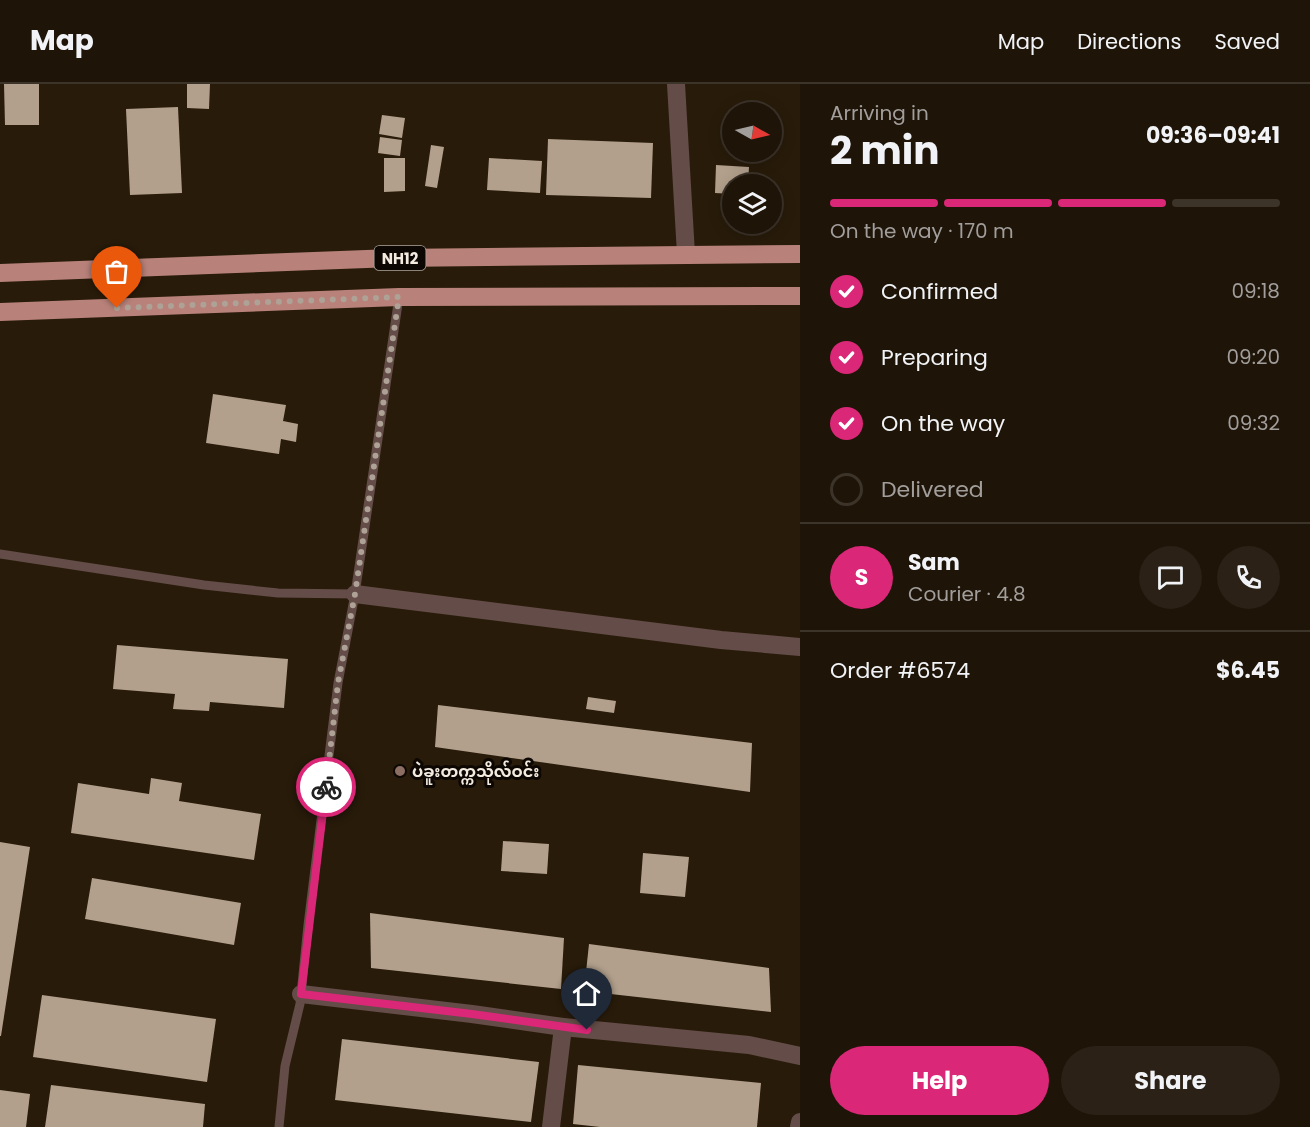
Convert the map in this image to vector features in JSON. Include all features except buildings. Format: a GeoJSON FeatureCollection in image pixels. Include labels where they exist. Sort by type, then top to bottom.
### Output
{"type":"FeatureCollection","features":[{"type":"Feature","properties":{"kind":"highway","name":"NH12"},"geometry":{"type":"LineString","coordinates":[[0,273],[393,258],[800,254]]}},
{"type":"Feature","properties":{"kind":"highway"},"geometry":{"type":"LineString","coordinates":[[0,312],[399,297],[800,296]]}},
{"type":"Feature","properties":{"kind":"street"},"geometry":{"type":"LineString","coordinates":[[676,84],[686,254]]}},
{"type":"Feature","properties":{"kind":"street"},"geometry":{"type":"LineString","coordinates":[[355,594],[721,640],[800,647]]}},
{"type":"Feature","properties":{"kind":"street"},"geometry":{"type":"LineString","coordinates":[[301,994],[563,1027],[749,1046],[800,1056]]}},
{"type":"Feature","properties":{"kind":"street"},"geometry":{"type":"LineString","coordinates":[[551,1127],[563,1027]]}},
{"type":"Feature","properties":{"kind":"street"},"geometry":{"type":"LineString","coordinates":[[799,1127],[800,1122]]}},
{"type":"Feature","properties":{"kind":"lane"},"geometry":{"type":"LineString","coordinates":[[279,1127],[285,1066],[301,994],[338,683],[355,594],[399,297]]}},
{"type":"Feature","properties":{"kind":"lane"},"geometry":{"type":"LineString","coordinates":[[0,554],[225,588],[278,593],[355,594]]}},
{"type":"Feature","properties":{"kind":"way so far"},"geometry":{"type":"LineString","coordinates":[[117,308],[399,297],[355,594],[338,683],[326,787]]}},
{"type":"Feature","properties":{"kind":"place","name":"ပဲခူးတက္ကသိုလ်ဝင်း"},"geometry":{"type":"Point","coordinates":[400,771]}},
{"type":"Feature","properties":{"kind":"route"},"geometry":{"type":"LineString","coordinates":[[326,787],[301,994],[587,1030]]}}]}
